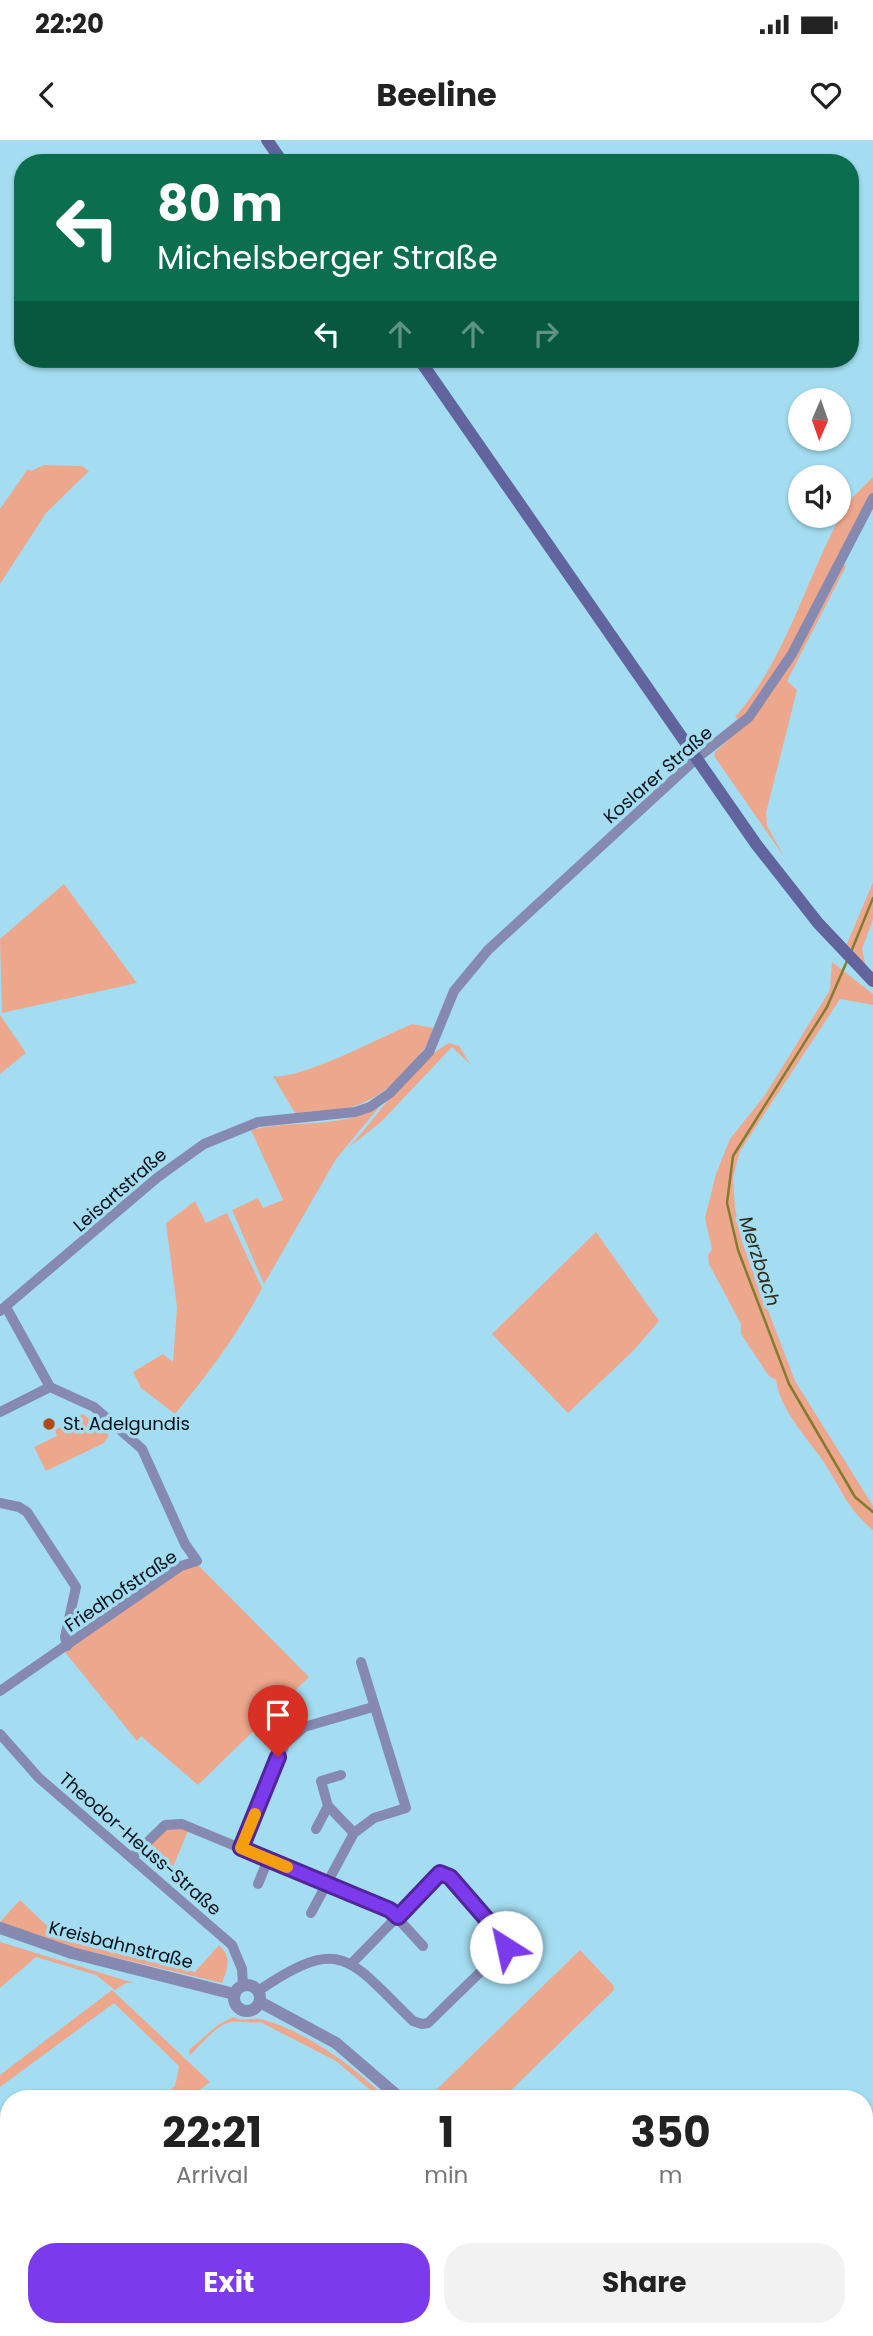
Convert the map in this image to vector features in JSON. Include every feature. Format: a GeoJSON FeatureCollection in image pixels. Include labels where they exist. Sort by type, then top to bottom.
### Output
{"type":"FeatureCollection","features":[{"type":"Feature","properties":{"kind":"main road"},"geometry":{"type":"LineString","coordinates":[[425,368],[787,885],[873,981]]}},
{"type":"Feature","properties":{"kind":"street","name":"Koslarer Straße"},"geometry":{"type":"LineString","coordinates":[[432,1048],[448,1004],[466,972],[697,758],[735,730],[763,699],[792,654],[873,498]]}},
{"type":"Feature","properties":{"kind":"street","name":"Leisartstraße"},"geometry":{"type":"LineString","coordinates":[[3,1309],[182,1158],[240,1127],[276,1119],[340,1115],[369,1107],[390,1093],[432,1048]]}},
{"type":"Feature","properties":{"kind":"street"},"geometry":{"type":"LineString","coordinates":[[0,1412],[50,1387],[3,1309]]}},
{"type":"Feature","properties":{"kind":"street","name":"Friedhofstraße"},"geometry":{"type":"LineString","coordinates":[[0,1691],[181,1566],[197,1561],[185,1544],[142,1449],[94,1407],[50,1387]]}},
{"type":"Feature","properties":{"kind":"street"},"geometry":{"type":"LineString","coordinates":[[0,1503],[19,1507],[27,1512],[76,1587],[65,1637],[66,1646]]}},
{"type":"Feature","properties":{"kind":"street"},"geometry":{"type":"LineString","coordinates":[[311,1913],[354,1833],[374,1818],[406,1808],[360,1662]]}},
{"type":"Feature","properties":{"kind":"street"},"geometry":{"type":"LineString","coordinates":[[241,1848],[285,1745],[304,1727],[373,1707]]}},
{"type":"Feature","properties":{"kind":"street","name":"Theodor-Heuss-Straße"},"geometry":{"type":"LineString","coordinates":[[0,1734],[39,1778],[232,1945],[242,1969],[239,1990]]}},
{"type":"Feature","properties":{"kind":"street"},"geometry":{"type":"LineString","coordinates":[[341,1775],[321,1781],[328,1806],[354,1833]]}},
{"type":"Feature","properties":{"kind":"street"},"geometry":{"type":"LineString","coordinates":[[316,1829],[328,1806]]}},
{"type":"Feature","properties":{"kind":"street"},"geometry":{"type":"LineString","coordinates":[[132,1857],[159,1830],[171,1823],[182,1824],[390,1910],[423,1946]]}},
{"type":"Feature","properties":{"kind":"street"},"geometry":{"type":"LineString","coordinates":[[258,1884],[268,1860]]}},
{"type":"Feature","properties":{"kind":"street"},"geometry":{"type":"LineString","coordinates":[[351,1964],[440,1873],[450,1877],[504,1939],[506,1947],[428,2023],[413,2021],[351,1964],[331,1957],[308,1960],[259,1996],[251,2011],[243,2011],[236,2006],[239,1990],[251,1986],[259,1996],[336,2043],[391,2090]]}},
{"type":"Feature","properties":{"kind":"street","name":"Kreisbahnstraße"},"geometry":{"type":"LineString","coordinates":[[0,1928],[72,1953],[239,1990]]}},
{"type":"Feature","properties":{"kind":"shaded area"},"geometry":{"type":"Polygon","coordinates":[[[44,465],[82,466],[89,471],[46,513],[0,584],[0,509],[28,469],[31,471],[44,465]]]}},
{"type":"Feature","properties":{"kind":"shaded area"},"geometry":{"type":"Polygon","coordinates":[[[873,477],[873,494],[858,517],[802,629],[756,703],[734,727],[732,724],[738,719],[735,717],[753,695],[781,646],[834,528],[851,528],[851,499],[873,477]]]}},
{"type":"Feature","properties":{"kind":"shaded area"},"geometry":{"type":"Polygon","coordinates":[[[841,564],[846,566],[787,681],[797,690],[766,813],[767,826],[785,858],[714,756],[715,752],[746,724],[841,564]]]}},
{"type":"Feature","properties":{"kind":"shaded area"},"geometry":{"type":"Polygon","coordinates":[[[873,882],[873,919],[862,949],[866,967],[847,944],[873,882]]]}},
{"type":"Feature","properties":{"kind":"shaded area"},"geometry":{"type":"Polygon","coordinates":[[[64,884],[137,983],[2,1013],[0,939],[64,884]]]}},
{"type":"Feature","properties":{"kind":"shaded area"},"geometry":{"type":"Polygon","coordinates":[[[832,962],[873,994],[873,1005],[840,999],[740,1151],[733,1177],[735,1208],[742,1242],[795,1381],[873,1506],[873,1530],[847,1501],[823,1460],[791,1417],[781,1399],[776,1380],[769,1376],[741,1334],[741,1324],[709,1264],[708,1255],[712,1249],[705,1218],[716,1174],[730,1139],[765,1095],[830,990],[832,962]]]}},
{"type":"Feature","properties":{"kind":"shaded area"},"geometry":{"type":"Polygon","coordinates":[[[0,1015],[26,1053],[0,1074],[0,1015]]]}},
{"type":"Feature","properties":{"kind":"shaded area"},"geometry":{"type":"Polygon","coordinates":[[[412,1024],[433,1028],[423,1050],[382,1092],[357,1105],[329,1111],[295,1113],[273,1076],[285,1076],[321,1065],[412,1024]]]}},
{"type":"Feature","properties":{"kind":"shaded area"},"geometry":{"type":"Polygon","coordinates":[[[449,1043],[459,1046],[470,1064],[452,1047],[381,1122],[348,1148],[408,1077],[449,1043]]]}},
{"type":"Feature","properties":{"kind":"shaded area"},"geometry":{"type":"Polygon","coordinates":[[[380,1106],[336,1159],[264,1284],[232,1210],[258,1198],[263,1208],[283,1200],[251,1130],[334,1121],[350,1118],[380,1106]]]}},
{"type":"Feature","properties":{"kind":"shaded area"},"geometry":{"type":"Polygon","coordinates":[[[195,1201],[206,1223],[227,1213],[262,1288],[222,1353],[175,1414],[141,1388],[133,1372],[163,1354],[173,1362],[177,1307],[166,1223],[195,1201]]]}},
{"type":"Feature","properties":{"kind":"shaded area"},"geometry":{"type":"Polygon","coordinates":[[[596,1232],[659,1321],[635,1349],[568,1413],[492,1334],[596,1232]]]}},
{"type":"Feature","properties":{"kind":"shaded area"},"geometry":{"type":"Polygon","coordinates":[[[83,1414],[109,1435],[104,1443],[46,1471],[34,1447],[57,1436],[55,1430],[83,1414]]]}},
{"type":"Feature","properties":{"kind":"shaded area"},"geometry":{"type":"Polygon","coordinates":[[[198,1565],[309,1677],[198,1785],[141,1736],[137,1741],[64,1651],[183,1567],[198,1565]]]}},
{"type":"Feature","properties":{"kind":"shaded area"},"geometry":{"type":"Polygon","coordinates":[[[175,1826],[188,1831],[173,1867],[148,1847],[166,1829],[175,1826]]]}},
{"type":"Feature","properties":{"kind":"shaded area"},"geometry":{"type":"Polygon","coordinates":[[[20,1900],[62,1940],[195,1972],[219,1945],[226,1954],[228,1963],[222,1983],[59,1944],[0,1922],[20,1900]]]}},
{"type":"Feature","properties":{"kind":"shaded area"},"geometry":{"type":"Polygon","coordinates":[[[0,1942],[134,1983],[126,1983],[115,1990],[96,1975],[36,1957],[0,1988],[0,1942]]]}},
{"type":"Feature","properties":{"kind":"shaded area"},"geometry":{"type":"Polygon","coordinates":[[[580,1950],[613,1985],[614,1990],[511,2090],[436,2090],[580,1950]]]}},
{"type":"Feature","properties":{"kind":"shaded area"},"geometry":{"type":"Polygon","coordinates":[[[112,1990],[210,2082],[200,2090],[170,2090],[175,2086],[179,2066],[114,2003],[0,2087],[0,2075],[112,1990]]]}},
{"type":"Feature","properties":{"kind":"shaded area"},"geometry":{"type":"Polygon","coordinates":[[[233,2017],[260,2019],[281,2026],[330,2052],[377,2090],[370,2090],[336,2061],[260,2022],[225,2024],[190,2055],[189,2050],[218,2025],[233,2017]]]}},
{"type":"Feature","properties":{"kind":"waterway","name":"Merzbach"},"geometry":{"type":"LineString","coordinates":[[851,952],[873,898]]}},
{"type":"Feature","properties":{"kind":"waterway","name":"Merzbach"},"geometry":{"type":"LineString","coordinates":[[847,961],[827,1007],[733,1156],[727,1203],[738,1250],[789,1384],[855,1497],[873,1512]]}},
{"type":"Feature","properties":{"kind":"slow traffic"},"geometry":{"type":"LineString","coordinates":[[255,1814],[241,1848],[287,1867]]}},
{"type":"Feature","properties":{"kind":"place","name":"St. Adelgundis"},"geometry":{"type":"Point","coordinates":[49,1424]}},
{"type":"Feature","properties":{"kind":"route"},"geometry":{"type":"LineString","coordinates":[[278,1757],[241,1848],[390,1910],[398,1917],[440,1873],[450,1877],[504,1939],[506,1947]]}}]}
